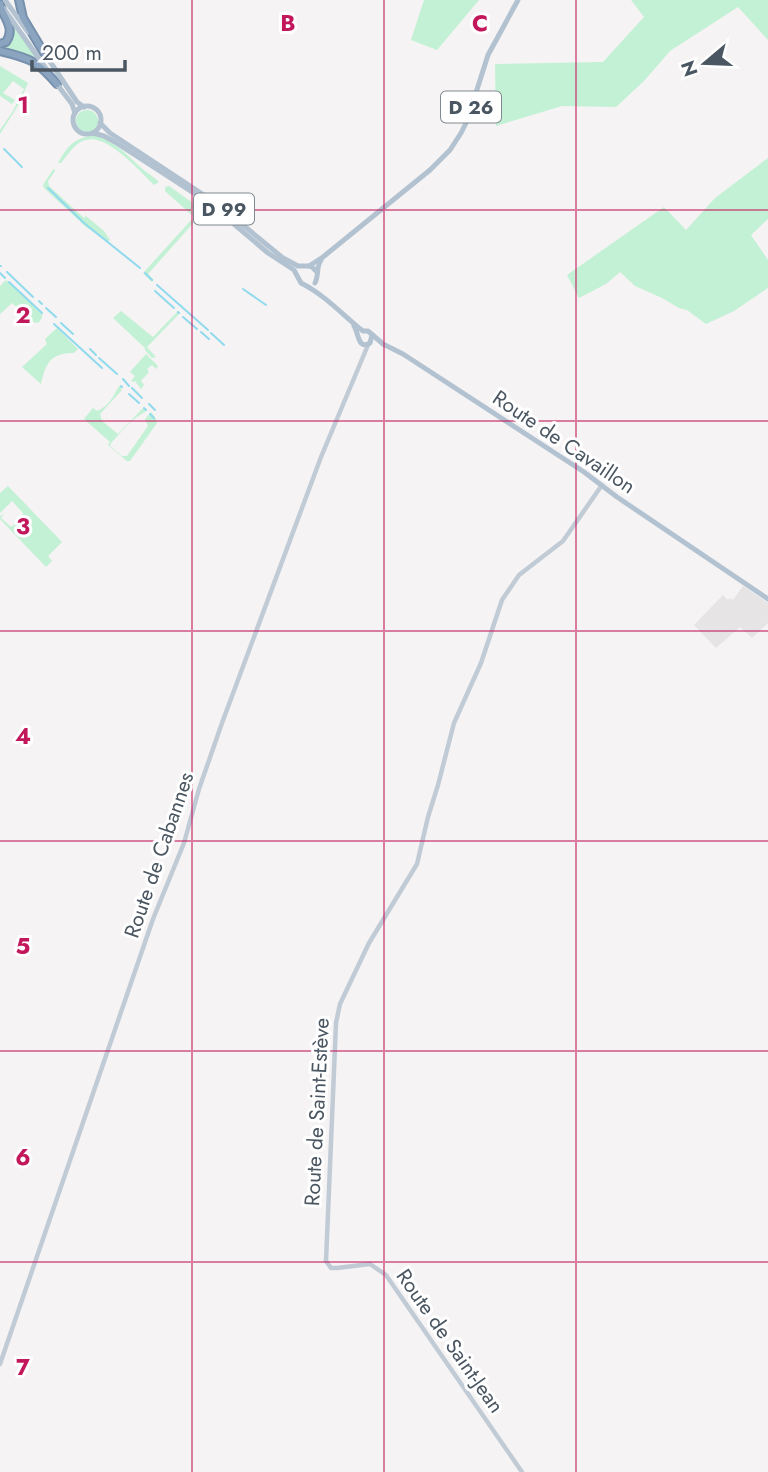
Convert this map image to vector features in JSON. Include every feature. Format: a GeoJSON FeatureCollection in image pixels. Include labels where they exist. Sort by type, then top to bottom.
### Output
{"type":"FeatureCollection","features":[{"type":"Feature","properties":{"kind":"highway"},"geometry":{"type":"LineString","coordinates":[[19,0],[23,18],[44,53]]}},
{"type":"Feature","properties":{"kind":"highway"},"geometry":{"type":"LineString","coordinates":[[0,44],[6,42],[10,31],[2,4]]}},
{"type":"Feature","properties":{"kind":"highway"},"geometry":{"type":"LineString","coordinates":[[0,51],[33,61],[57,84]]}},
{"type":"Feature","properties":{"kind":"main road","name":"D 26"},"geometry":{"type":"LineString","coordinates":[[306,266],[323,257],[437,164],[450,150],[467,121],[488,55],[519,0]]}},
{"type":"Feature","properties":{"kind":"main road"},"geometry":{"type":"LineString","coordinates":[[2,4],[44,53],[76,100],[84,107]]}},
{"type":"Feature","properties":{"kind":"main road"},"geometry":{"type":"LineString","coordinates":[[2,4],[72,104],[75,113],[73,122],[77,130],[85,134],[98,128],[100,116],[96,110],[84,107],[75,113]]}},
{"type":"Feature","properties":{"kind":"main road","name":"D 99"},"geometry":{"type":"LineString","coordinates":[[100,123],[110,133],[216,203],[275,252],[289,261],[306,266]]}},
{"type":"Feature","properties":{"kind":"main road","name":"D 99"},"geometry":{"type":"LineString","coordinates":[[93,132],[115,142],[193,193],[298,274]]}},
{"type":"Feature","properties":{"kind":"main road","name":"D 26"},"geometry":{"type":"LineString","coordinates":[[317,272],[323,257]]}},
{"type":"Feature","properties":{"kind":"main road"},"geometry":{"type":"LineString","coordinates":[[321,295],[315,283],[317,272],[306,266],[300,269],[299,282],[321,295],[351,321],[361,333],[360,344]]}},
{"type":"Feature","properties":{"kind":"main road"},"geometry":{"type":"LineString","coordinates":[[308,286],[315,283]]}},
{"type":"Feature","properties":{"kind":"main road","name":"Route de Cavaillon"},"geometry":{"type":"LineString","coordinates":[[361,333],[368,331],[383,344],[404,354],[768,597]]}},
{"type":"Feature","properties":{"kind":"main road"},"geometry":{"type":"LineString","coordinates":[[369,344],[372,335]]}},
{"type":"Feature","properties":{"kind":"main road","name":"Route de Cavaillon"},"geometry":{"type":"LineString","coordinates":[[360,344],[383,344]]}},
{"type":"Feature","properties":{"kind":"street","name":"Route de Cabannes"},"geometry":{"type":"LineString","coordinates":[[360,344],[362,360]]}},
{"type":"Feature","properties":{"kind":"street","name":"Route de Cabannes"},"geometry":{"type":"LineString","coordinates":[[0,1364],[150,929],[184,843],[222,723],[321,457],[369,344]]}},
{"type":"Feature","properties":{"kind":"street","name":"Route de Saint-Estève"},"geometry":{"type":"LineString","coordinates":[[331,1268],[326,1261],[326,1251],[336,1023],[340,1003],[369,943],[417,864],[454,723],[481,663],[502,600],[519,575],[563,541],[602,485]]}},
{"type":"Feature","properties":{"kind":"street","name":"Route de Saint-Jean"},"geometry":{"type":"LineString","coordinates":[[331,1268],[370,1264],[386,1275],[522,1472]]}},
{"type":"Feature","properties":{"kind":"shaded area"},"geometry":{"type":"Polygon","coordinates":[[[743,586],[768,603],[768,623],[752,638],[740,627],[716,648],[694,625],[723,595],[728,600],[733,600],[743,586]]]}},
{"type":"Feature","properties":{"kind":"green space"},"geometry":{"type":"Polygon","coordinates":[[[424,0],[479,0],[437,50],[411,40],[424,0]]]}},
{"type":"Feature","properties":{"kind":"green space"},"geometry":{"type":"Polygon","coordinates":[[[631,0],[768,0],[768,40],[738,7],[670,51],[644,81],[616,107],[562,106],[496,126],[495,64],[603,62],[644,17],[631,0]]]}},
{"type":"Feature","properties":{"kind":"green space"},"geometry":{"type":"Polygon","coordinates":[[[11,24],[40,63],[25,55],[0,49],[0,46],[5,45],[11,24]]]}},
{"type":"Feature","properties":{"kind":"green space"},"geometry":{"type":"Polygon","coordinates":[[[0,66],[28,83],[19,104],[0,134],[24,89],[13,81],[3,93],[15,100],[12,104],[0,96],[0,66]]]}},
{"type":"Feature","properties":{"kind":"green space"},"geometry":{"type":"Polygon","coordinates":[[[87,110],[95,113],[98,121],[95,129],[87,132],[79,129],[76,121],[79,113],[87,110]]]}},
{"type":"Feature","properties":{"kind":"green space"},"geometry":{"type":"Polygon","coordinates":[[[96,135],[118,147],[159,182],[154,185],[123,155],[95,140],[78,143],[61,163],[58,163],[73,143],[96,135]]]}},
{"type":"Feature","properties":{"kind":"green space"},"geometry":{"type":"Polygon","coordinates":[[[768,158],[768,219],[751,235],[768,260],[768,288],[734,311],[706,324],[687,310],[635,286],[620,272],[606,284],[579,298],[567,275],[664,207],[686,230],[715,198],[768,158]]]}},
{"type":"Feature","properties":{"kind":"green space"},"geometry":{"type":"Polygon","coordinates":[[[54,168],[55,171],[48,181],[49,186],[84,218],[86,216],[104,231],[110,240],[107,242],[85,226],[44,188],[43,185],[54,168]]]}},
{"type":"Feature","properties":{"kind":"green space"},"geometry":{"type":"Polygon","coordinates":[[[169,186],[204,211],[148,274],[154,280],[152,282],[143,273],[194,217],[165,191],[165,187],[169,186]]]}},
{"type":"Feature","properties":{"kind":"green space"},"geometry":{"type":"Polygon","coordinates":[[[6,280],[42,314],[38,323],[33,322],[12,303],[0,314],[0,286],[6,280]]]}},
{"type":"Feature","properties":{"kind":"green space"},"geometry":{"type":"Polygon","coordinates":[[[121,311],[153,337],[178,311],[180,313],[147,347],[156,357],[152,358],[113,318],[121,311]]]}},
{"type":"Feature","properties":{"kind":"green space"},"geometry":{"type":"Polygon","coordinates":[[[57,328],[78,349],[74,353],[54,357],[47,365],[41,384],[22,367],[47,344],[45,339],[57,328]]]}},
{"type":"Feature","properties":{"kind":"green space"},"geometry":{"type":"Polygon","coordinates":[[[146,354],[158,366],[156,369],[152,365],[147,369],[149,372],[141,381],[144,385],[141,389],[135,381],[131,381],[135,376],[130,372],[146,354]]]}},
{"type":"Feature","properties":{"kind":"green space"},"geometry":{"type":"Polygon","coordinates":[[[119,386],[122,386],[122,390],[100,414],[102,421],[118,434],[143,408],[146,411],[131,421],[110,446],[122,456],[127,456],[148,426],[145,419],[151,412],[157,423],[130,461],[127,461],[108,445],[110,442],[84,419],[93,408],[97,411],[108,404],[119,386]]]}},
{"type":"Feature","properties":{"kind":"green space"},"geometry":{"type":"Polygon","coordinates":[[[8,486],[62,542],[48,556],[52,561],[46,567],[0,519],[0,515],[5,512],[1,518],[11,527],[16,523],[22,528],[23,513],[12,501],[0,513],[0,493],[8,486]]]}},
{"type":"Feature","properties":{"kind":"waterway"},"geometry":{"type":"LineString","coordinates":[[4,149],[22,167]]}},
{"type":"Feature","properties":{"kind":"waterway"},"geometry":{"type":"LineString","coordinates":[[48,188],[84,223],[140,268]]}},
{"type":"Feature","properties":{"kind":"waterway"},"geometry":{"type":"LineString","coordinates":[[7,272],[33,297]]}},
{"type":"Feature","properties":{"kind":"waterway"},"geometry":{"type":"LineString","coordinates":[[0,273],[5,278]]}},
{"type":"Feature","properties":{"kind":"waterway"},"geometry":{"type":"LineString","coordinates":[[145,273],[152,280]]}},
{"type":"Feature","properties":{"kind":"waterway"},"geometry":{"type":"LineString","coordinates":[[9,282],[42,313]]}},
{"type":"Feature","properties":{"kind":"waterway"},"geometry":{"type":"LineString","coordinates":[[157,285],[208,330]]}},
{"type":"Feature","properties":{"kind":"waterway"},"geometry":{"type":"LineString","coordinates":[[243,289],[266,305]]}},
{"type":"Feature","properties":{"kind":"waterway"},"geometry":{"type":"LineString","coordinates":[[155,291],[174,308]]}},
{"type":"Feature","properties":{"kind":"waterway"},"geometry":{"type":"LineString","coordinates":[[39,301],[42,304]]}},
{"type":"Feature","properties":{"kind":"waterway"},"geometry":{"type":"LineString","coordinates":[[46,308],[56,317]]}},
{"type":"Feature","properties":{"kind":"waterway"},"geometry":{"type":"LineString","coordinates":[[183,317],[197,329]]}},
{"type":"Feature","properties":{"kind":"waterway"},"geometry":{"type":"LineString","coordinates":[[61,323],[73,334]]}},
{"type":"Feature","properties":{"kind":"waterway"},"geometry":{"type":"LineString","coordinates":[[54,324],[102,368]]}},
{"type":"Feature","properties":{"kind":"waterway"},"geometry":{"type":"LineString","coordinates":[[201,332],[209,339]]}},
{"type":"Feature","properties":{"kind":"waterway"},"geometry":{"type":"LineString","coordinates":[[211,333],[224,345]]}},
{"type":"Feature","properties":{"kind":"waterway"},"geometry":{"type":"LineString","coordinates":[[90,349],[96,355]]}},
{"type":"Feature","properties":{"kind":"waterway"},"geometry":{"type":"LineString","coordinates":[[99,358],[117,374]]}},
{"type":"Feature","properties":{"kind":"waterway"},"geometry":{"type":"LineString","coordinates":[[123,379],[129,386]]}},
{"type":"Feature","properties":{"kind":"waterway"},"geometry":{"type":"LineString","coordinates":[[132,388],[142,398]]}},
{"type":"Feature","properties":{"kind":"waterway"},"geometry":{"type":"LineString","coordinates":[[129,394],[139,403]]}},
{"type":"Feature","properties":{"kind":"waterway"},"geometry":{"type":"LineString","coordinates":[[149,404],[155,410]]}},
{"type":"Feature","properties":{"kind":"waterway"},"geometry":{"type":"LineString","coordinates":[[150,414],[154,418]]}}]}
